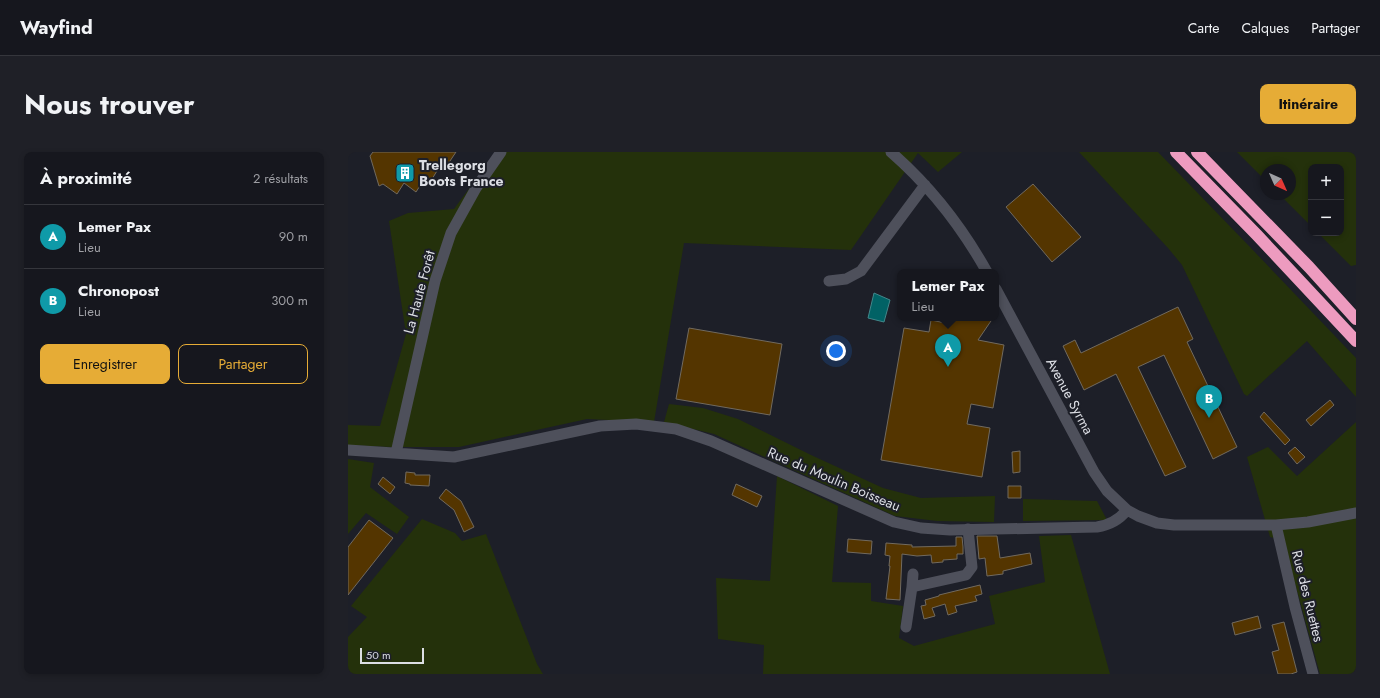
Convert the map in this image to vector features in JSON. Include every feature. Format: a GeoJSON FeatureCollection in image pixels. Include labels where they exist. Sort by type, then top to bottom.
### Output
{"type":"FeatureCollection","features":[{"type":"Feature","properties":{"kind":"highway"},"geometry":{"type":"LineString","coordinates":[[1176,152],[1257,235],[1356,341]]}},
{"type":"Feature","properties":{"kind":"highway"},"geometry":{"type":"LineString","coordinates":[[1197,152],[1304,262],[1356,319]]}},
{"type":"Feature","properties":{"kind":"street","name":"La Haute Forêt"},"geometry":{"type":"LineString","coordinates":[[396,453],[435,281],[451,233],[476,188],[501,152]]}},
{"type":"Feature","properties":{"kind":"street"},"geometry":{"type":"LineString","coordinates":[[891,152],[925,185],[958,224],[985,269]]}},
{"type":"Feature","properties":{"kind":"street"},"geometry":{"type":"LineString","coordinates":[[829,281],[846,278],[861,271],[925,185]]}},
{"type":"Feature","properties":{"kind":"street","name":"Avenue Syrma"},"geometry":{"type":"LineString","coordinates":[[999,295],[1094,472],[1107,491],[1127,510]]}},
{"type":"Feature","properties":{"kind":"street","name":"Rue du Moulin Boisseau"},"geometry":{"type":"LineString","coordinates":[[348,450],[454,457],[600,426],[636,424],[676,429],[711,441],[894,522],[921,528],[968,529],[1097,527],[1107,525],[1121,517],[1127,510]]}},
{"type":"Feature","properties":{"kind":"street"},"geometry":{"type":"LineString","coordinates":[[1127,510],[1157,523],[1174,525],[1276,525],[1308,522],[1356,513]]}},
{"type":"Feature","properties":{"kind":"street","name":"Rue des Ruettes"},"geometry":{"type":"LineString","coordinates":[[1276,525],[1295,608],[1313,674]]}},
{"type":"Feature","properties":{"kind":"street"},"geometry":{"type":"LineString","coordinates":[[912,587],[966,575],[972,567],[968,529]]}},
{"type":"Feature","properties":{"kind":"street"},"geometry":{"type":"LineString","coordinates":[[906,627],[913,574]]}},
{"type":"Feature","properties":{"kind":"green space"},"geometry":{"type":"Polygon","coordinates":[[[496,152],[962,152],[938,172],[918,153],[851,250],[684,243],[654,422],[587,419],[459,447],[392,447],[348,445],[348,425],[380,426],[406,334],[389,221],[408,213],[454,209],[496,152]]]}},
{"type":"Feature","properties":{"kind":"green space"},"geometry":{"type":"Polygon","coordinates":[[[1079,152],[1158,152],[1356,358],[1356,397],[1307,341],[1247,396],[1244,394],[1182,265],[1079,152]]]}},
{"type":"Feature","properties":{"kind":"green space"},"geometry":{"type":"Polygon","coordinates":[[[1237,152],[1356,152],[1356,265],[1351,266],[1321,236],[1344,236],[1344,164],[1308,164],[1308,223],[1285,200],[1296,200],[1296,164],[1260,164],[1260,175],[1237,152]]]}},
{"type":"Feature","properties":{"kind":"green space"},"geometry":{"type":"Polygon","coordinates":[[[669,404],[703,408],[738,419],[883,488],[921,498],[995,496],[994,522],[937,521],[895,516],[714,434],[664,422],[669,404]]]}},
{"type":"Feature","properties":{"kind":"green space"},"geometry":{"type":"Polygon","coordinates":[[[1356,422],[1356,674],[1320,674],[1283,540],[1270,537],[1247,457],[1268,447],[1297,476],[1356,422]]]}},
{"type":"Feature","properties":{"kind":"green space"},"geometry":{"type":"Polygon","coordinates":[[[348,459],[374,463],[370,487],[409,517],[397,534],[366,513],[348,534],[348,459]]]}},
{"type":"Feature","properties":{"kind":"green space"},"geometry":{"type":"Polygon","coordinates":[[[777,476],[838,506],[832,582],[871,583],[871,601],[903,606],[899,638],[914,646],[995,624],[989,596],[1045,582],[1039,536],[1071,535],[1110,674],[763,674],[764,645],[718,639],[716,578],[770,581],[777,476]]]}},
{"type":"Feature","properties":{"kind":"green space"},"geometry":{"type":"Polygon","coordinates":[[[1023,499],[1097,501],[1107,520],[1023,521],[1023,499]]]}},
{"type":"Feature","properties":{"kind":"green space"},"geometry":{"type":"Polygon","coordinates":[[[422,519],[455,533],[462,541],[486,534],[537,664],[543,674],[348,674],[348,637],[367,617],[351,606],[422,519]]]}},
{"type":"Feature","properties":{"kind":"water"},"geometry":{"type":"Polygon","coordinates":[[[874,293],[890,300],[884,322],[868,318],[874,293]]]}},
{"type":"Feature","properties":{"kind":"building","name":"Trellegorg Boots France"},"geometry":{"type":"Polygon","coordinates":[[[373,152],[456,152],[448,164],[443,161],[429,184],[423,181],[416,192],[404,183],[397,194],[383,184],[379,186],[370,156],[373,152]]]}},
{"type":"Feature","properties":{"kind":"building"},"geometry":{"type":"Polygon","coordinates":[[[1033,184],[1081,237],[1052,262],[1006,207],[1033,184]]]}},
{"type":"Feature","properties":{"kind":"building"},"geometry":{"type":"Polygon","coordinates":[[[1178,307],[1193,339],[1187,342],[1237,447],[1213,459],[1164,355],[1138,367],[1186,467],[1165,476],[1116,374],[1084,390],[1063,346],[1075,340],[1081,353],[1178,307]]]}},
{"type":"Feature","properties":{"kind":"building"},"geometry":{"type":"Polygon","coordinates":[[[931,321],[945,323],[945,321],[991,321],[978,340],[1004,345],[993,408],[971,404],[967,424],[990,428],[982,477],[881,460],[904,328],[929,332],[931,321]]]}},
{"type":"Feature","properties":{"kind":"building"},"geometry":{"type":"Polygon","coordinates":[[[689,328],[782,344],[770,415],[676,399],[689,328]]]}},
{"type":"Feature","properties":{"kind":"building"},"geometry":{"type":"Polygon","coordinates":[[[1330,400],[1334,405],[1311,426],[1306,420],[1330,400]]]}},
{"type":"Feature","properties":{"kind":"building"},"geometry":{"type":"Polygon","coordinates":[[[1264,412],[1290,440],[1285,445],[1260,417],[1264,412]]]}},
{"type":"Feature","properties":{"kind":"building"},"geometry":{"type":"Polygon","coordinates":[[[1295,447],[1305,457],[1297,464],[1288,453],[1295,447]]]}},
{"type":"Feature","properties":{"kind":"building"},"geometry":{"type":"Polygon","coordinates":[[[1020,451],[1020,472],[1013,473],[1012,452],[1020,451]]]}},
{"type":"Feature","properties":{"kind":"building"},"geometry":{"type":"Polygon","coordinates":[[[406,472],[415,473],[415,475],[430,475],[429,486],[410,485],[405,483],[406,472]]]}},
{"type":"Feature","properties":{"kind":"building"},"geometry":{"type":"Polygon","coordinates":[[[383,477],[395,487],[390,494],[378,484],[383,477]]]}},
{"type":"Feature","properties":{"kind":"building"},"geometry":{"type":"Polygon","coordinates":[[[736,484],[762,496],[757,507],[732,495],[736,484]]]}},
{"type":"Feature","properties":{"kind":"building"},"geometry":{"type":"Polygon","coordinates":[[[1008,486],[1021,486],[1021,498],[1008,498],[1008,486]]]}},
{"type":"Feature","properties":{"kind":"building"},"geometry":{"type":"Polygon","coordinates":[[[446,489],[461,501],[474,527],[464,532],[454,510],[439,498],[446,489]]]}},
{"type":"Feature","properties":{"kind":"building"},"geometry":{"type":"Polygon","coordinates":[[[369,520],[393,538],[348,595],[348,547],[369,520]]]}},
{"type":"Feature","properties":{"kind":"building"},"geometry":{"type":"Polygon","coordinates":[[[977,536],[997,536],[1000,558],[1030,553],[1032,564],[1003,571],[1003,574],[987,576],[985,558],[979,559],[977,536]]]}},
{"type":"Feature","properties":{"kind":"building"},"geometry":{"type":"Polygon","coordinates":[[[956,537],[962,537],[963,547],[963,554],[957,554],[957,559],[943,560],[943,562],[932,563],[931,555],[917,556],[902,554],[900,600],[886,599],[890,556],[885,555],[886,543],[912,545],[912,547],[956,546],[956,537]]]}},
{"type":"Feature","properties":{"kind":"building"},"geometry":{"type":"Polygon","coordinates":[[[848,539],[872,541],[871,554],[847,552],[848,539]]]}},
{"type":"Feature","properties":{"kind":"building"},"geometry":{"type":"Polygon","coordinates":[[[980,585],[982,594],[975,596],[977,601],[955,606],[957,612],[948,615],[945,604],[932,608],[935,616],[924,619],[921,606],[926,605],[925,600],[980,585]]]}},
{"type":"Feature","properties":{"kind":"building"},"geometry":{"type":"Polygon","coordinates":[[[1258,616],[1261,628],[1235,635],[1232,623],[1258,616]]]}},
{"type":"Feature","properties":{"kind":"building"},"geometry":{"type":"Polygon","coordinates":[[[1284,622],[1297,672],[1291,674],[1278,674],[1272,652],[1279,650],[1272,625],[1284,622]]]}},
{"type":"Feature","properties":{"kind":"place","name":"Trellegorg Boots France"},"geometry":{"type":"Point","coordinates":[405,173]}},
{"type":"Feature","properties":{"kind":"place","name":"Lemer Pax"},"geometry":{"type":"Point","coordinates":[948,367]}},
{"type":"Feature","properties":{"kind":"place","name":"Chronopost"},"geometry":{"type":"Point","coordinates":[1209,418]}}]}
